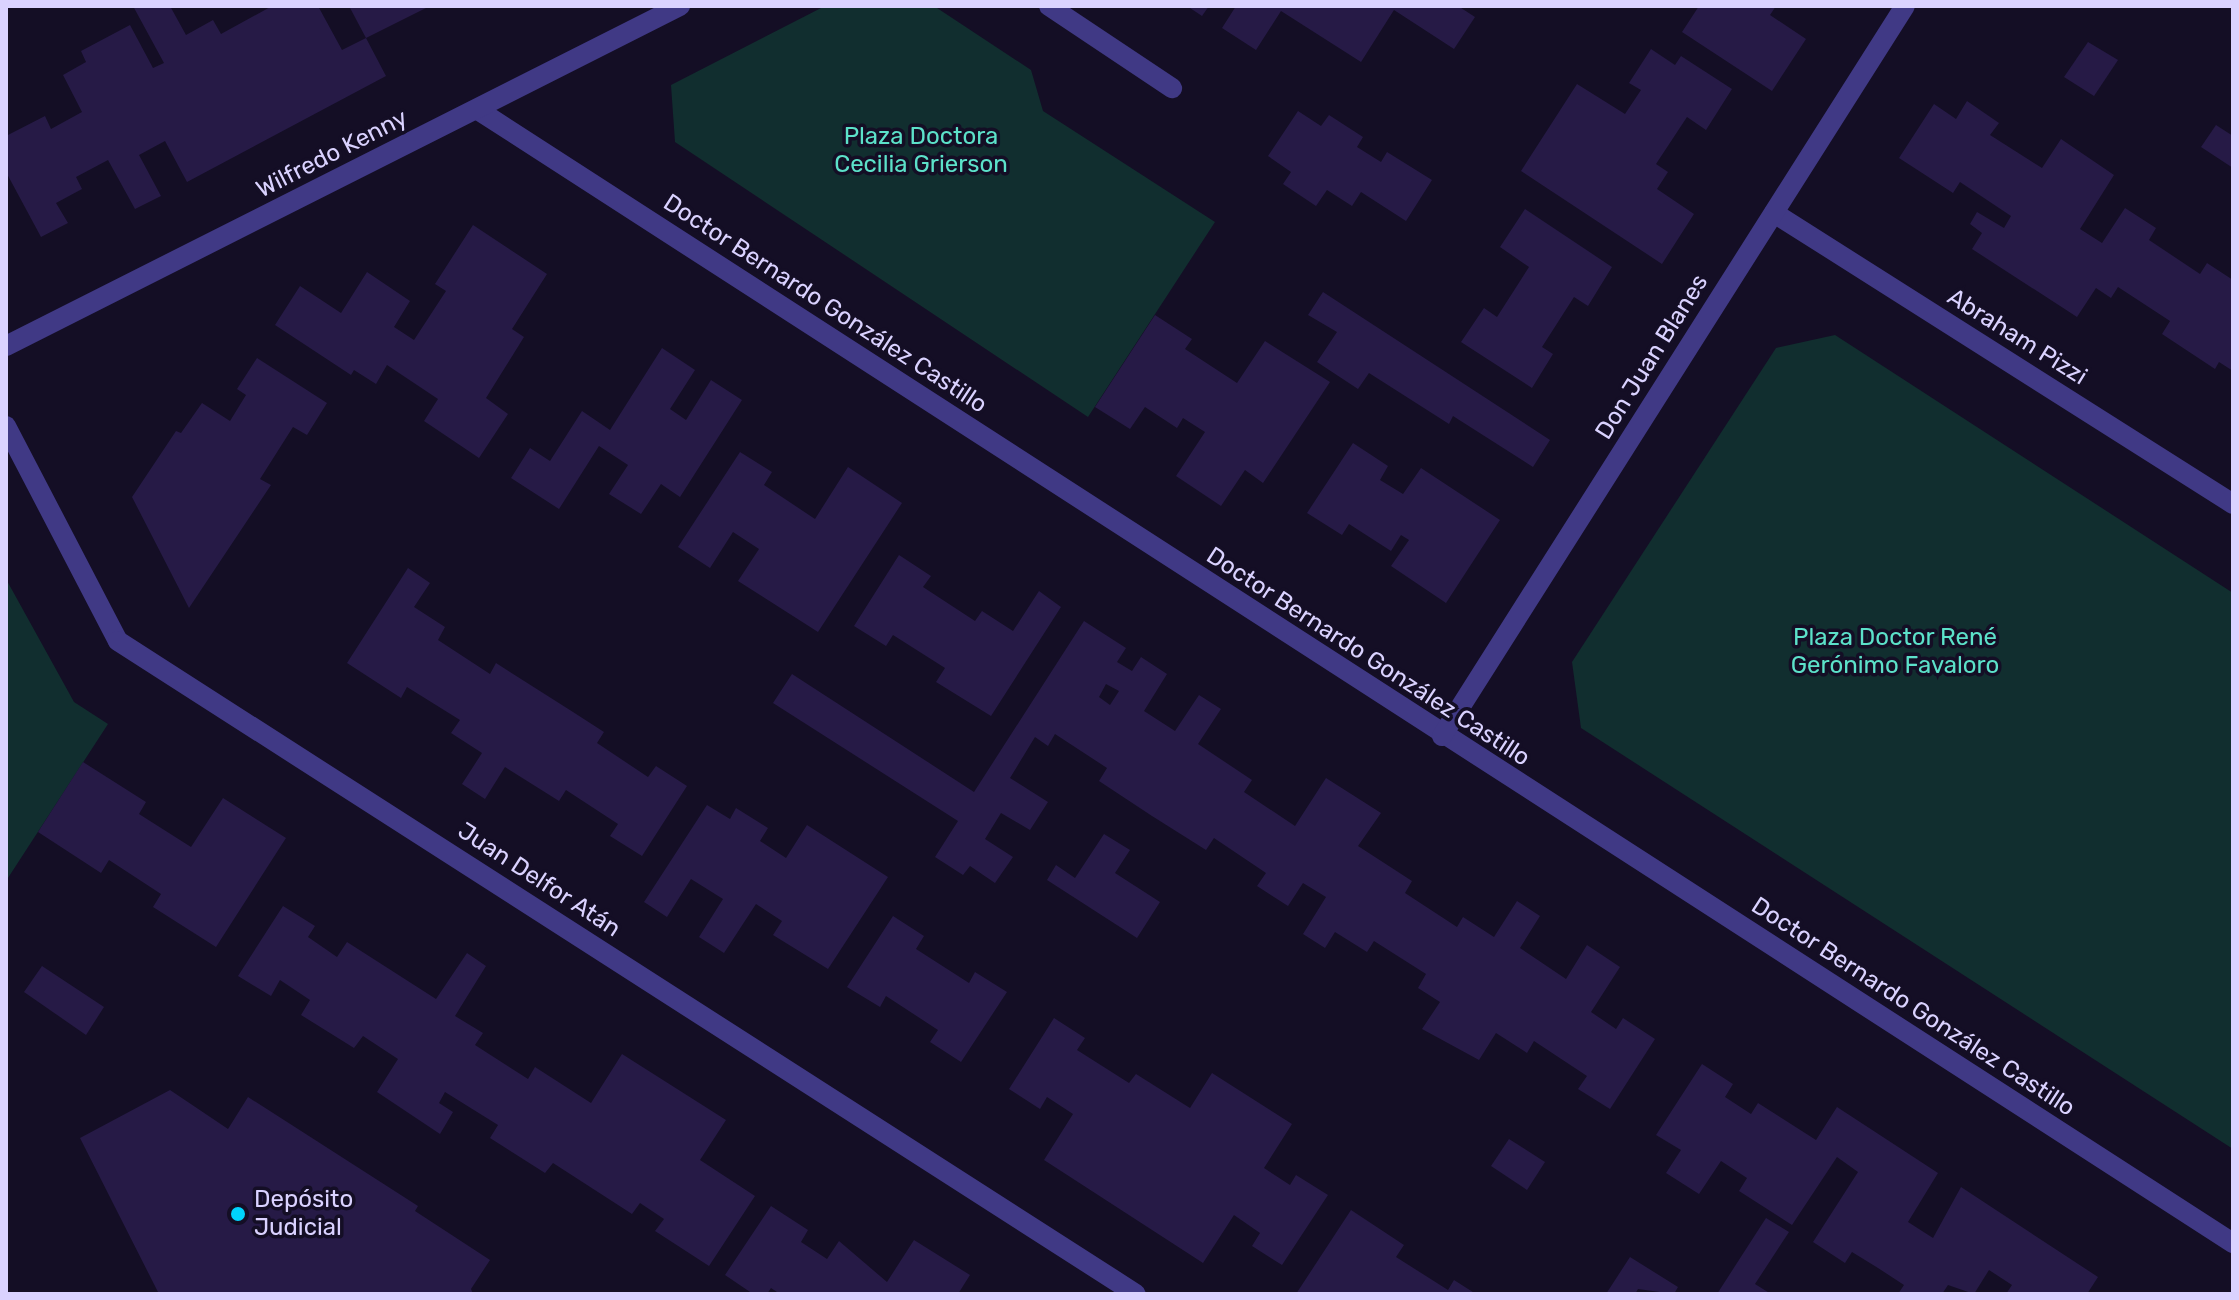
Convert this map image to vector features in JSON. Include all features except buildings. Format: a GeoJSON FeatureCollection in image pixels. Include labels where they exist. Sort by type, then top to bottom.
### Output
{"type":"FeatureCollection","features":[{"type":"Feature","properties":{"kind":"street","name":"Wilfredo Kenny"},"geometry":{"type":"LineString","coordinates":[[6,346],[680,6]]}},
{"type":"Feature","properties":{"kind":"street"},"geometry":{"type":"LineString","coordinates":[[1049,6],[1172,88]]}},
{"type":"Feature","properties":{"kind":"street","name":"Don Juan Blanes"},"geometry":{"type":"LineString","coordinates":[[1442,736],[1905,6]]}},
{"type":"Feature","properties":{"kind":"street","name":"Doctor Bernardo González Castillo"},"geometry":{"type":"LineString","coordinates":[[478,110],[1442,736],[2233,1243]]}},
{"type":"Feature","properties":{"kind":"street","name":"Abraham Pizzi"},"geometry":{"type":"LineString","coordinates":[[1774,213],[2233,504]]}},
{"type":"Feature","properties":{"kind":"street","name":"Juan Delfor Atán"},"geometry":{"type":"LineString","coordinates":[[6,426],[118,641],[1136,1294]]}},
{"type":"Feature","properties":{"kind":"green space","name":"Plaza Doctora Cecilia Grierson"},"geometry":{"type":"Polygon","coordinates":[[[825,6],[934,6],[1031,70],[1043,111],[1215,222],[1088,417],[675,142],[671,85],[825,6]]]}},
{"type":"Feature","properties":{"kind":"green space","name":"Plaza Doctor René Gerónimo Favaloro"},"geometry":{"type":"Polygon","coordinates":[[[1835,335],[2233,593],[2233,1149],[1581,728],[1572,662],[1776,348],[1835,335]]]}},
{"type":"Feature","properties":{"kind":"green space"},"geometry":{"type":"Polygon","coordinates":[[[6,579],[74,702],[108,724],[6,881],[6,579]]]}},
{"type":"Feature","properties":{"kind":"place","name":"Depósito Judicial"},"geometry":{"type":"Point","coordinates":[238,1214]}}]}
